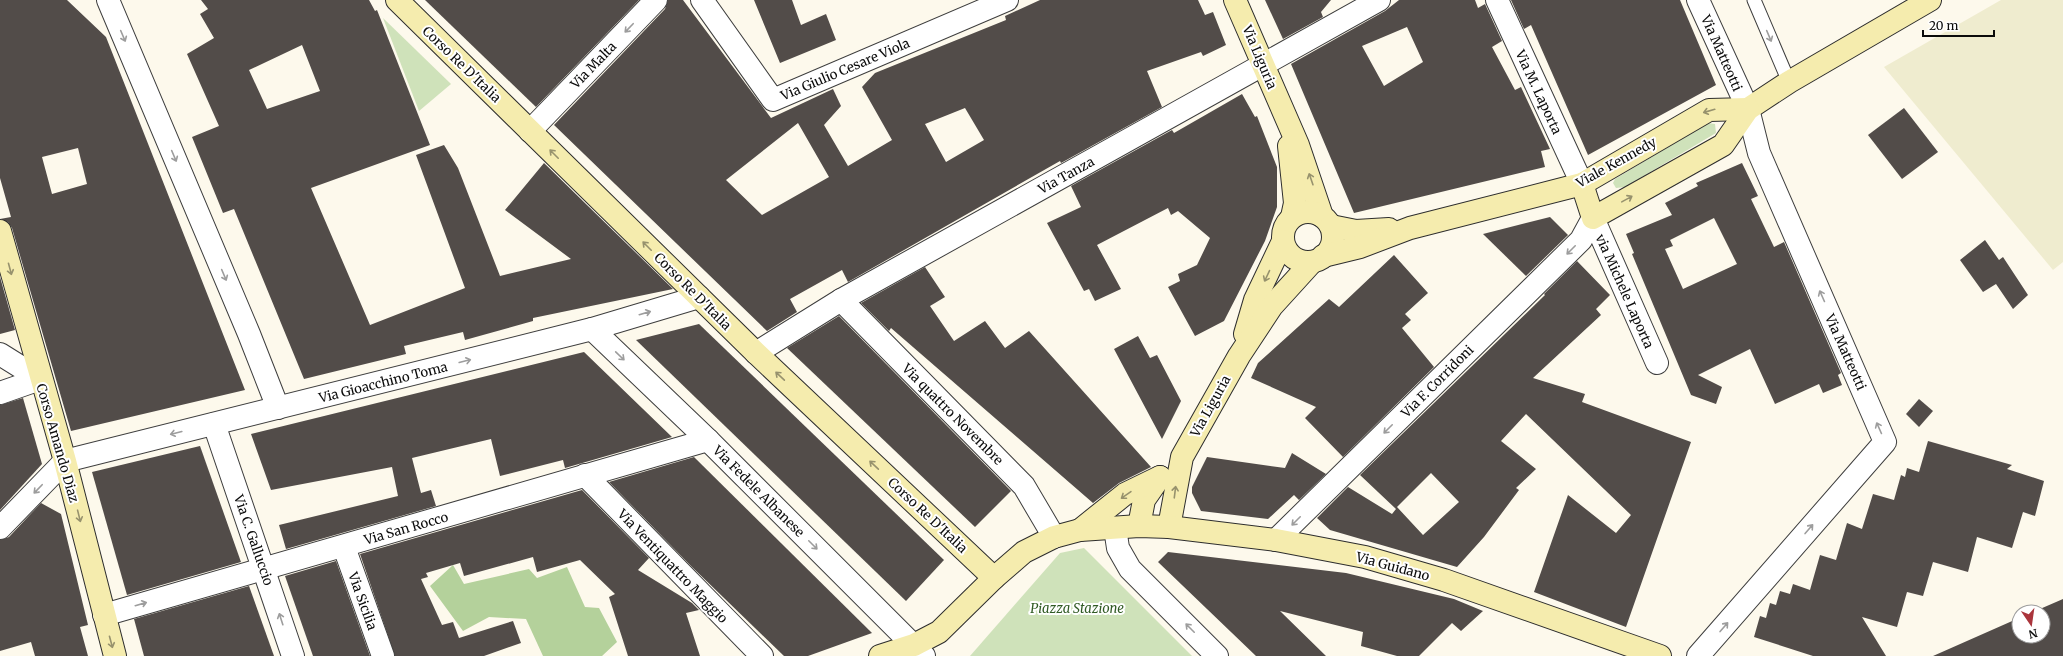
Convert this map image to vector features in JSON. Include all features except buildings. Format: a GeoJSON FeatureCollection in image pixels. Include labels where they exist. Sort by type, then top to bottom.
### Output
{"type":"FeatureCollection","features":[{"type":"Feature","properties":{"kind":"main road","name":"Corso Re D'Italia"},"geometry":{"type":"LineString","coordinates":[[397,0],[699,297],[994,578]]}},
{"type":"Feature","properties":{"kind":"main road","name":"Via Liguria"},"geometry":{"type":"LineString","coordinates":[[1235,0],[1298,145],[1326,221]]}},
{"type":"Feature","properties":{"kind":"main road"},"geometry":{"type":"LineString","coordinates":[[1582,184],[1593,218],[1724,145],[1748,109],[1789,82],[1930,0]]}},
{"type":"Feature","properties":{"kind":"main road","name":"Viale Kennedy"},"geometry":{"type":"LineString","coordinates":[[1317,259],[1360,247],[1410,228],[1582,184],[1709,110],[1748,109]]}},
{"type":"Feature","properties":{"kind":"main road","name":"Via Liguria"},"geometry":{"type":"LineString","coordinates":[[1284,115],[1292,162],[1295,203],[1292,217]]}},
{"type":"Feature","properties":{"kind":"main road"},"geometry":{"type":"LineString","coordinates":[[1312,212],[1326,221],[1333,237],[1330,248],[1317,259],[1299,260],[1288,252],[1283,241],[1284,228],[1292,217],[1302,213],[1312,212]]}},
{"type":"Feature","properties":{"kind":"main road","name":"Viale Kennedy"},"geometry":{"type":"LineString","coordinates":[[1326,221],[1356,231],[1410,228]]}},
{"type":"Feature","properties":{"kind":"main road","name":"Corso Amando Diaz"},"geometry":{"type":"LineString","coordinates":[[0,231],[64,461],[115,656]]}},
{"type":"Feature","properties":{"kind":"main road","name":"Via Liguria"},"geometry":{"type":"LineString","coordinates":[[1239,356],[1255,300],[1283,241]]}},
{"type":"Feature","properties":{"kind":"main road","name":"Via Liguria"},"geometry":{"type":"LineString","coordinates":[[1182,457],[1239,356],[1272,306],[1317,259]]}},
{"type":"Feature","properties":{"kind":"main road"},"geometry":{"type":"LineString","coordinates":[[880,656],[919,650],[994,578],[1024,552],[1054,537],[1080,530],[1125,494],[1160,476],[1182,457]]}},
{"type":"Feature","properties":{"kind":"main road"},"geometry":{"type":"LineString","coordinates":[[1170,527],[1182,457]]}},
{"type":"Feature","properties":{"kind":"main road"},"geometry":{"type":"LineString","coordinates":[[1139,526],[1144,500],[1160,476]]}},
{"type":"Feature","properties":{"kind":"main road","name":"Via Guidano"},"geometry":{"type":"LineString","coordinates":[[1080,530],[1139,526],[1170,527],[1276,540],[1365,558],[1444,580],[1660,656]]}},
{"type":"Feature","properties":{"kind":"street"},"geometry":{"type":"LineString","coordinates":[[108,0],[249,334],[278,408]]}},
{"type":"Feature","properties":{"kind":"street","name":"Via Malta"},"geometry":{"type":"LineString","coordinates":[[530,131],[656,0]]}},
{"type":"Feature","properties":{"kind":"street","name":"Via Giulio Cesare Viola"},"geometry":{"type":"LineString","coordinates":[[702,0],[773,100],[1007,0]]}},
{"type":"Feature","properties":{"kind":"street","name":"Via Tanza"},"geometry":{"type":"LineString","coordinates":[[756,352],[841,300],[1379,0]]}},
{"type":"Feature","properties":{"kind":"street","name":"Via M. Laporta"},"geometry":{"type":"LineString","coordinates":[[1498,0],[1582,184]]}},
{"type":"Feature","properties":{"kind":"street","name":"Via Matteotti"},"geometry":{"type":"LineString","coordinates":[[1698,0],[1748,109],[1759,153],[1885,442],[1698,656]]}},
{"type":"Feature","properties":{"kind":"street","name":"via Michele Laporta"},"geometry":{"type":"LineString","coordinates":[[1593,218],[1657,364]]}},
{"type":"Feature","properties":{"kind":"street","name":"Via F. Corridoni"},"geometry":{"type":"LineString","coordinates":[[1276,540],[1581,240],[1593,218]]}},
{"type":"Feature","properties":{"kind":"street","name":"Via Gioacchino Toma"},"geometry":{"type":"LineString","coordinates":[[64,461],[592,329],[699,297]]}},
{"type":"Feature","properties":{"kind":"street","name":"Via quattro Novembre"},"geometry":{"type":"LineString","coordinates":[[841,300],[1024,486],[1054,537]]}},
{"type":"Feature","properties":{"kind":"street","name":"Via Fedele Albanese"},"geometry":{"type":"LineString","coordinates":[[592,329],[708,440],[919,650]]}},
{"type":"Feature","properties":{"kind":"street"},"geometry":{"type":"LineString","coordinates":[[0,354],[40,379]]}},
{"type":"Feature","properties":{"kind":"street"},"geometry":{"type":"LineString","coordinates":[[0,392],[40,379]]}},
{"type":"Feature","properties":{"kind":"street","name":"Via C. Galluccio"},"geometry":{"type":"LineString","coordinates":[[214,424],[294,656]]}},
{"type":"Feature","properties":{"kind":"street","name":"Via San Rocco"},"geometry":{"type":"LineString","coordinates":[[104,615],[265,570],[708,440]]}},
{"type":"Feature","properties":{"kind":"street"},"geometry":{"type":"LineString","coordinates":[[0,528],[64,461]]}},
{"type":"Feature","properties":{"kind":"street","name":"Via Ventiquattro Maggio"},"geometry":{"type":"LineString","coordinates":[[585,475],[762,656]]}},
{"type":"Feature","properties":{"kind":"street"},"geometry":{"type":"LineString","coordinates":[[1115,528],[1118,548],[1130,569],[1217,656]]}},
{"type":"Feature","properties":{"kind":"street","name":"Via Sicilia"},"geometry":{"type":"LineString","coordinates":[[344,546],[383,656]]}},
{"type":"Feature","properties":{"kind":"lane"},"geometry":{"type":"LineString","coordinates":[[1754,0],[1789,82]]}},
{"type":"Feature","properties":{"kind":"shaded area"},"geometry":{"type":"Polygon","coordinates":[[[2001,0],[2063,0],[2063,262],[2053,270],[1884,67],[2001,0]]]}},
{"type":"Feature","properties":{"kind":"green space"},"geometry":{"type":"Polygon","coordinates":[[[383,18],[451,84],[419,111],[383,18]]]}},
{"type":"Feature","properties":{"kind":"green space"},"geometry":{"type":"Polygon","coordinates":[[[1708,123],[1715,124],[1716,133],[1625,187],[1616,188],[1613,183],[1615,179],[1708,123]]]}},
{"type":"Feature","properties":{"kind":"green space","name":"Piazza Stazione"},"geometry":{"type":"Polygon","coordinates":[[[1084,548],[1192,656],[970,656],[1060,553],[1084,548]]]}},
{"type":"Feature","properties":{"kind":"green space"},"geometry":{"type":"Polygon","coordinates":[[[453,565],[464,584],[529,569],[537,578],[567,567],[585,607],[599,608],[617,642],[602,656],[543,656],[526,619],[489,617],[463,631],[430,586],[453,565]]]}}]}
